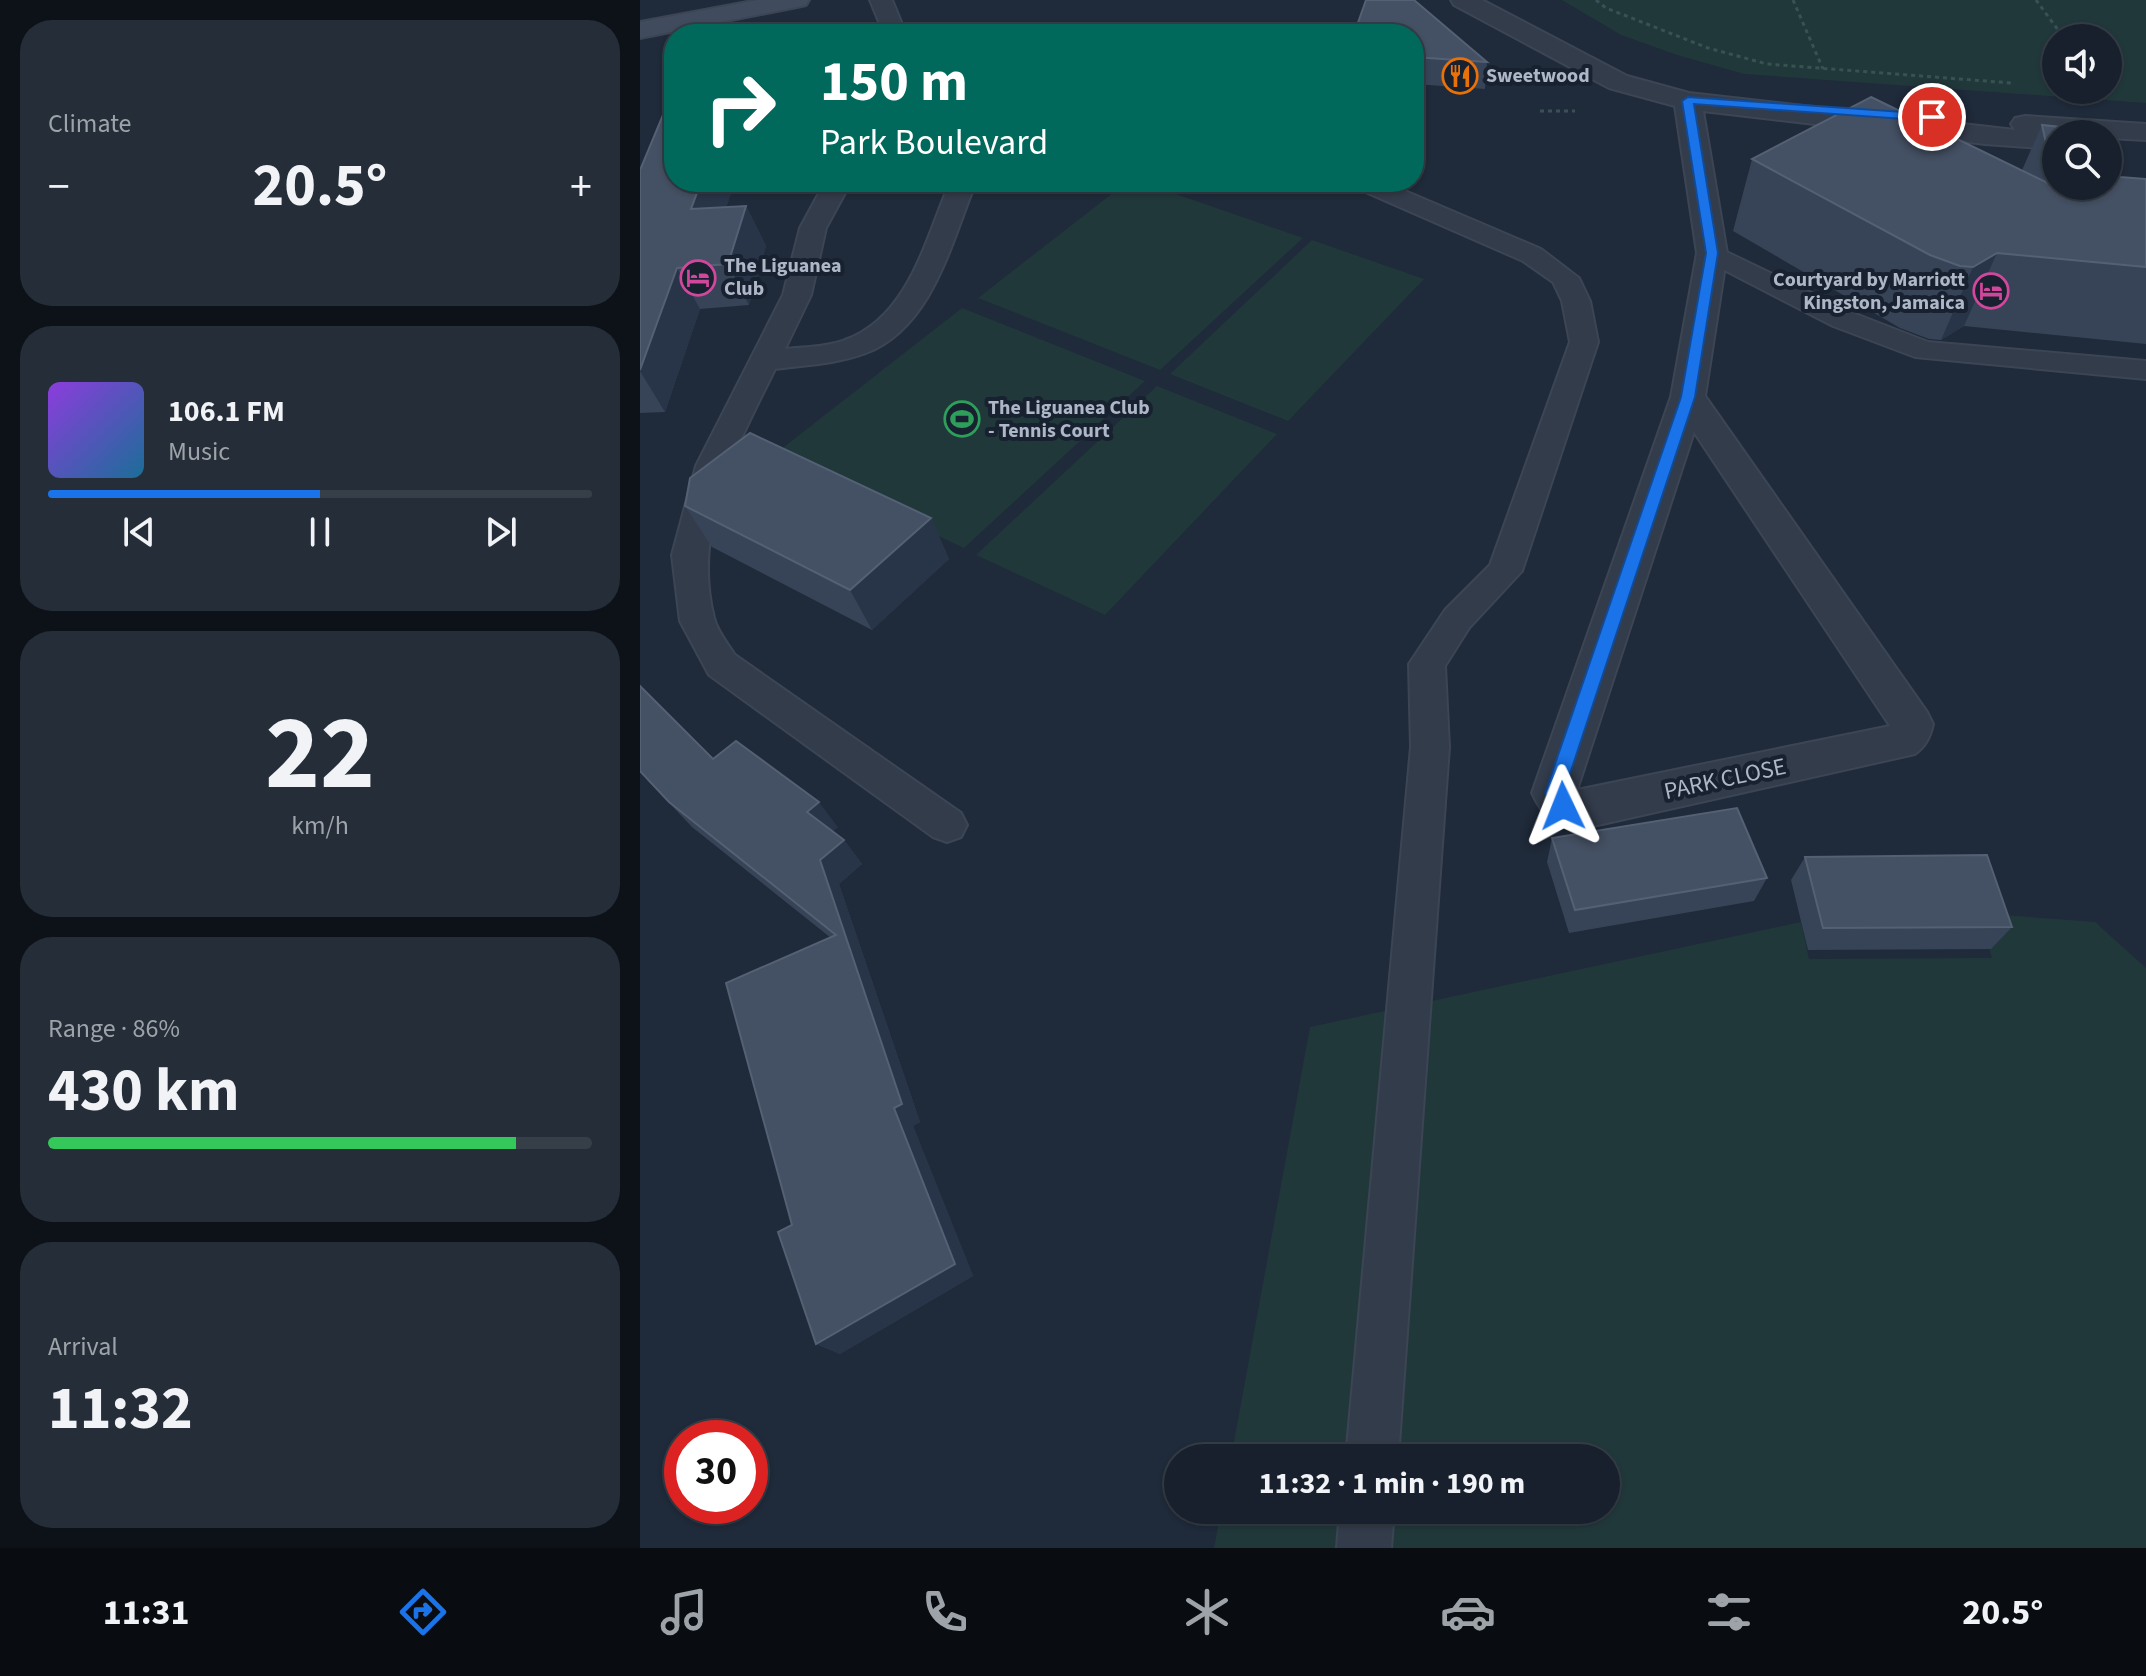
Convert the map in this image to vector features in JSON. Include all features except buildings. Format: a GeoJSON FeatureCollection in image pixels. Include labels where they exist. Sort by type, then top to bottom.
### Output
{"type":"FeatureCollection","features":[{"type":"Feature","properties":{"kind":"main road"},"geometry":{"type":"LineString","coordinates":[[671,24],[797,0]]}},
{"type":"Feature","properties":{"kind":"main road"},"geometry":{"type":"LineString","coordinates":[[640,30],[664,25]]}},
{"type":"Feature","properties":{"kind":"street"},"geometry":{"type":"LineString","coordinates":[[1463,0],[1618,82],[1688,101],[2042,140]]}},
{"type":"Feature","properties":{"kind":"street"},"geometry":{"type":"LineString","coordinates":[[1688,101],[2146,132]]}},
{"type":"Feature","properties":{"kind":"street","name":"PARK CLOSE"},"geometry":{"type":"LineString","coordinates":[[1688,101],[1712,253],[1688,397],[1554,793],[1563,806],[1580,810],[1900,742],[1909,735],[1912,724],[1688,397]]}},
{"type":"Feature","properties":{"kind":"street"},"geometry":{"type":"LineString","coordinates":[[2122,146],[2146,148]]}},
{"type":"Feature","properties":{"kind":"lane"},"geometry":{"type":"LineString","coordinates":[[881,0],[891,24]]}},
{"type":"Feature","properties":{"kind":"lane"},"geometry":{"type":"LineString","coordinates":[[833,192],[813,228],[797,295],[712,466],[689,555],[697,621],[722,665],[947,825]]}},
{"type":"Feature","properties":{"kind":"lane"},"geometry":{"type":"LineString","coordinates":[[762,361],[837,352],[858,346],[889,327],[912,302],[959,192]]}},
{"type":"Feature","properties":{"kind":"lane"},"geometry":{"type":"LineString","coordinates":[[1373,1444],[1430,747],[1427,664],[1457,619],[1505,571],[1584,342],[1576,301],[1565,278],[1532,255],[1386,192]]}},
{"type":"Feature","properties":{"kind":"lane"},"geometry":{"type":"LineString","coordinates":[[1712,253],[1822,309],[1894,342],[1925,351],[2146,370]]}},
{"type":"Feature","properties":{"kind":"lane"},"geometry":{"type":"LineString","coordinates":[[1364,1548],[1366,1524]]}},
{"type":"Feature","properties":{"kind":"path"},"geometry":{"type":"LineString","coordinates":[[1596,0],[1606,8],[1734,57],[1767,64],[2014,83]]}},
{"type":"Feature","properties":{"kind":"path"},"geometry":{"type":"LineString","coordinates":[[1793,0],[1823,69]]}},
{"type":"Feature","properties":{"kind":"path"},"geometry":{"type":"LineString","coordinates":[[2036,0],[2054,24]]}},
{"type":"Feature","properties":{"kind":"green space"},"geometry":{"type":"Polygon","coordinates":[[[1562,0],[2146,0],[2146,103],[2122,101],[2122,24],[2042,24],[2042,95],[1744,74],[1621,35],[1562,0]]]}},
{"type":"Feature","properties":{"kind":"green space","name":"The Liguanea Club - Tennis Court"},"geometry":{"type":"Polygon","coordinates":[[[1114,192],[1170,192],[1303,238],[1160,370],[978,298],[1114,192]]]}},
{"type":"Feature","properties":{"kind":"green space","name":"The Liguanea Club - Tennis Court"},"geometry":{"type":"Polygon","coordinates":[[[1312,240],[1424,279],[1288,421],[1170,374],[1312,240]]]}},
{"type":"Feature","properties":{"kind":"green space","name":"The Liguanea Club - Tennis Court"},"geometry":{"type":"Polygon","coordinates":[[[962,308],[1145,381],[964,548],[771,457],[962,308]]]}},
{"type":"Feature","properties":{"kind":"green space","name":"The Liguanea Club - Tennis Court"},"geometry":{"type":"Polygon","coordinates":[[[1157,386],[1277,434],[1105,615],[976,555],[1157,386]]]}},
{"type":"Feature","properties":{"kind":"green space"},"geometry":{"type":"Polygon","coordinates":[[[1978,913],[2095,922],[2146,968],[2146,1548],[1214,1548],[1218,1524],[1620,1524],[1620,1444],[1234,1444],[1310,1027],[1801,922],[1809,959],[1992,958],[1978,913]]]}},
{"type":"Feature","properties":{"kind":"place","name":"Sweetwood"},"geometry":{"type":"Point","coordinates":[1460,76]}},
{"type":"Feature","properties":{"kind":"place","name":"The Liguanea Club"},"geometry":{"type":"Point","coordinates":[698,278]}},
{"type":"Feature","properties":{"kind":"place","name":"Courtyard by Marriott Kingston, Jamaica"},"geometry":{"type":"Point","coordinates":[1991,291]}},
{"type":"Feature","properties":{"kind":"place","name":"The Liguanea Club - Tennis Court"},"geometry":{"type":"Point","coordinates":[962,419]}},
{"type":"Feature","properties":{"kind":"route"},"geometry":{"type":"LineString","coordinates":[[1563,806],[1554,793],[1688,397],[1712,253],[1688,101],[1932,117]]}}]}
